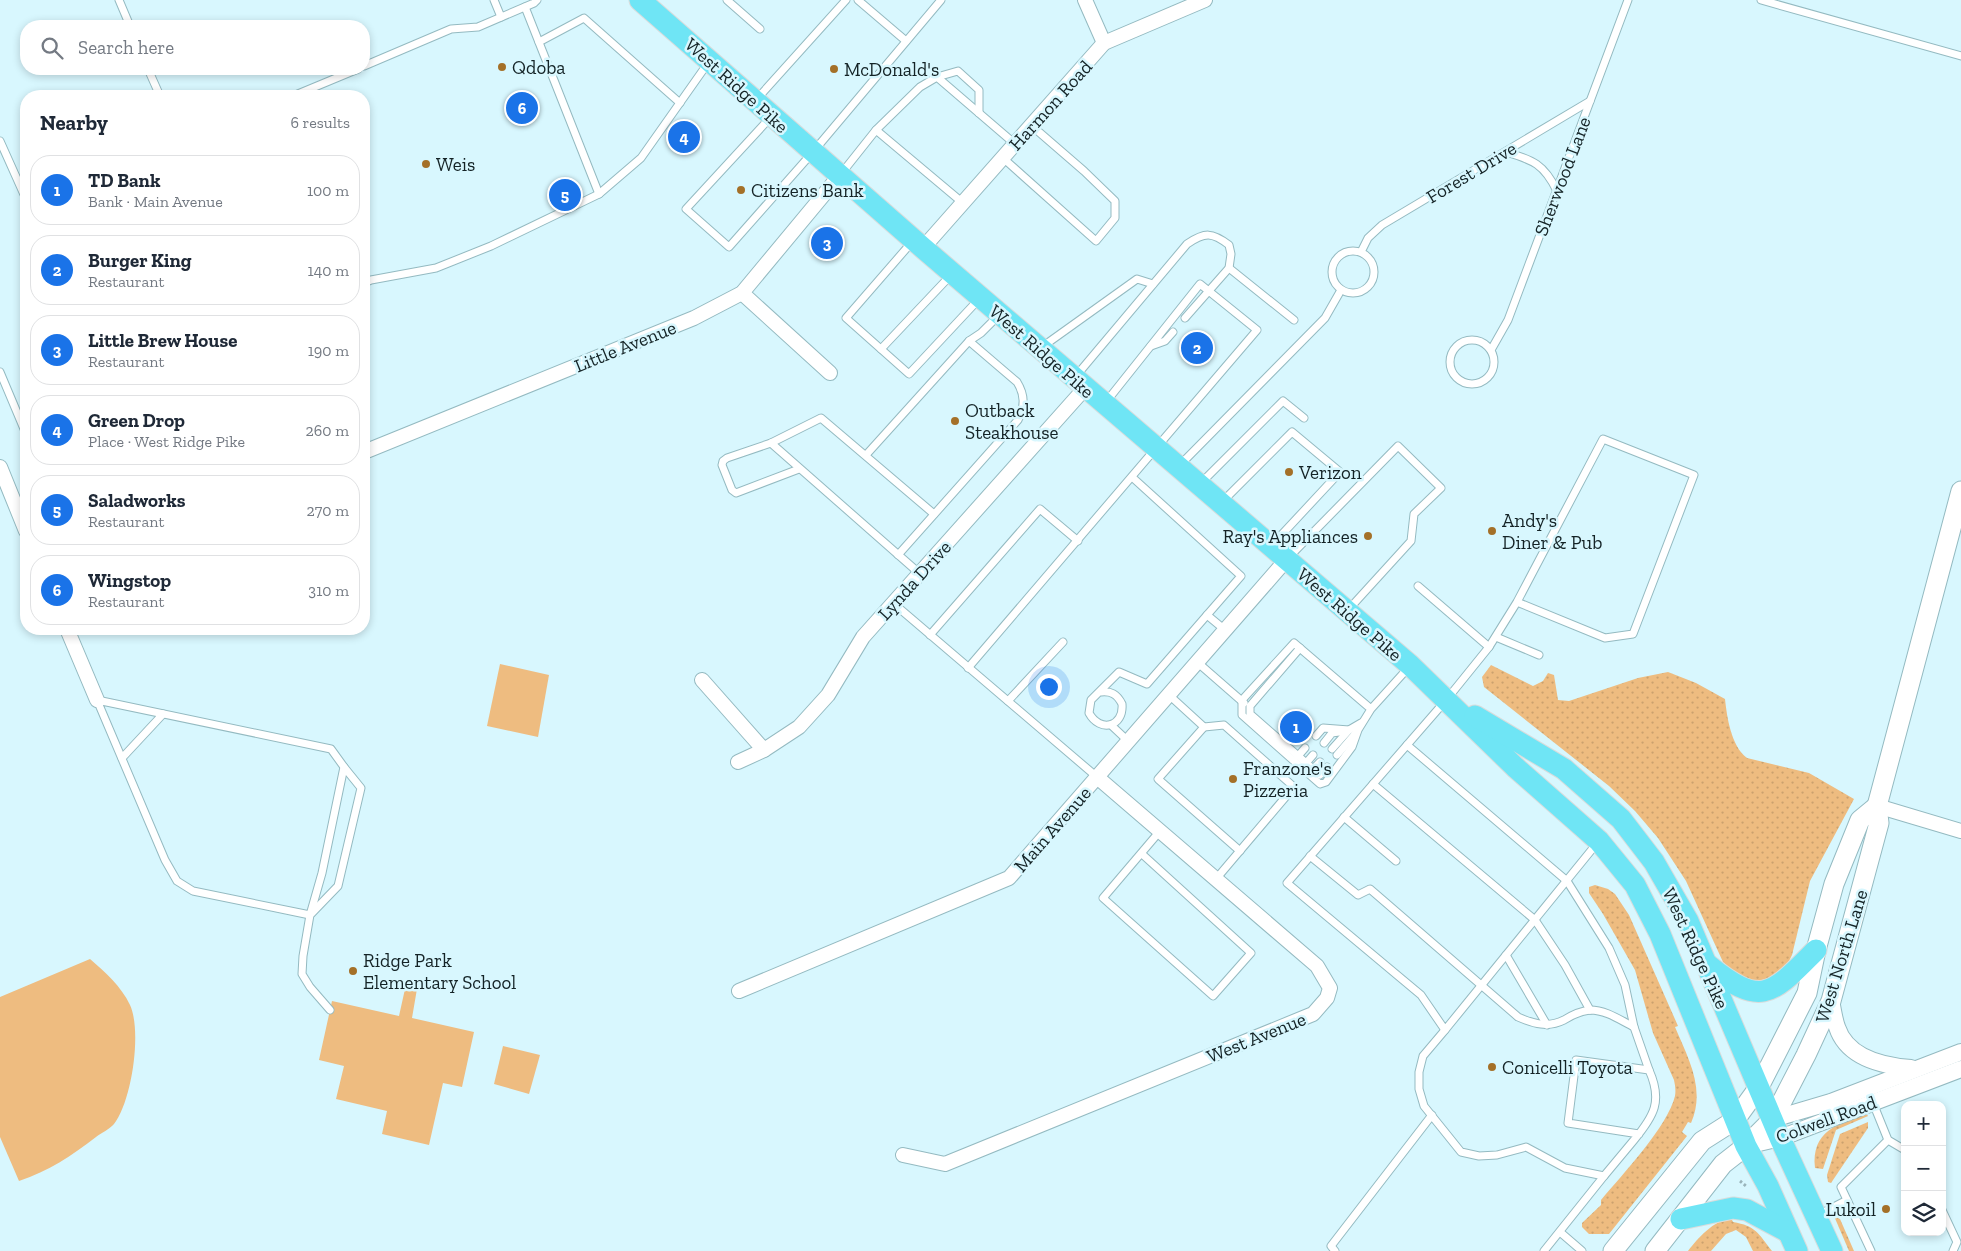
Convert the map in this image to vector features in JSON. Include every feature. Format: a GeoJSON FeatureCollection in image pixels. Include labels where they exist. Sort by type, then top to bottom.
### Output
{"type":"FeatureCollection","features":[{"type":"Feature","properties":{"kind":"main road","name":"West Ridge Pike"},"geometry":{"type":"LineString","coordinates":[[645,2],[755,102],[1220,504],[1410,665],[1515,767],[1599,841],[1635,885],[1660,934],[1746,1146],[1768,1186],[1792,1242]]}},
{"type":"Feature","properties":{"kind":"main road","name":"West North Lane"},"geometry":{"type":"LineString","coordinates":[[1655,1251],[1723,1164],[1746,1146],[1777,1128],[1806,1055],[1831,1001],[1879,823],[1877,806],[1961,491]]}},
{"type":"Feature","properties":{"kind":"main road","name":"West Ridge Pike"},"geometry":{"type":"LineString","coordinates":[[1447,699],[1564,769],[1621,819],[1654,862],[1688,921],[1832,1251]]}},
{"type":"Feature","properties":{"kind":"main road","name":"West North Lane"},"geometry":{"type":"LineString","coordinates":[[1735,1120],[1759,1087],[1807,993],[1816,950],[1834,884],[1860,820],[1877,806]]}},
{"type":"Feature","properties":{"kind":"main road"},"geometry":{"type":"LineString","coordinates":[[1706,963],[1728,981],[1740,987],[1766,991],[1780,985],[1816,950]]}},
{"type":"Feature","properties":{"kind":"main road"},"geometry":{"type":"LineString","coordinates":[[1612,1251],[1702,1141],[1735,1120],[1777,1128]]}},
{"type":"Feature","properties":{"kind":"main road"},"geometry":{"type":"LineString","coordinates":[[1681,1218],[1733,1208],[1747,1210],[1792,1242]]}},
{"type":"Feature","properties":{"kind":"street"},"geometry":{"type":"LineString","coordinates":[[1085,0],[1104,44]]}},
{"type":"Feature","properties":{"kind":"street","name":"Harmon Road"},"geometry":{"type":"LineString","coordinates":[[919,244],[962,203],[1104,44],[1205,0]]}},
{"type":"Feature","properties":{"kind":"street","name":"Little Avenue"},"geometry":{"type":"LineString","coordinates":[[370,450],[694,318],[742,293],[840,175]]}},
{"type":"Feature","properties":{"kind":"street"},"geometry":{"type":"LineString","coordinates":[[742,293],[830,372]]}},
{"type":"Feature","properties":{"kind":"street","name":"Lynda Drive"},"geometry":{"type":"LineString","coordinates":[[738,762],[764,750],[799,727],[828,695],[863,637],[919,574],[1080,383]]}},
{"type":"Feature","properties":{"kind":"street"},"geometry":{"type":"LineString","coordinates":[[0,467],[20,516]]}},
{"type":"Feature","properties":{"kind":"street","name":"Main Avenue"},"geometry":{"type":"LineString","coordinates":[[738,991],[1009,878],[1287,560]]}},
{"type":"Feature","properties":{"kind":"street"},"geometry":{"type":"LineString","coordinates":[[70,635],[97,700]]}},
{"type":"Feature","properties":{"kind":"street"},"geometry":{"type":"LineString","coordinates":[[702,680],[764,750]]}},
{"type":"Feature","properties":{"kind":"street","name":"West Avenue"},"geometry":{"type":"LineString","coordinates":[[903,1155],[945,1164],[1313,1014],[1327,998],[1330,988],[1317,966],[1098,777]]}},
{"type":"Feature","properties":{"kind":"street"},"geometry":{"type":"LineString","coordinates":[[1877,806],[1961,830]]}},
{"type":"Feature","properties":{"kind":"street"},"geometry":{"type":"LineString","coordinates":[[1831,1001],[1837,1029],[1845,1042],[1853,1049],[1861,1055],[1881,1064],[1915,1068]]}},
{"type":"Feature","properties":{"kind":"street","name":"Colwell Road"},"geometry":{"type":"LineString","coordinates":[[1777,1128],[1831,1102],[1915,1068],[1961,1052]]}},
{"type":"Feature","properties":{"kind":"street","name":"Colwell Road"},"geometry":{"type":"LineString","coordinates":[[1777,1128],[1873,1102],[1961,1069]]}},
{"type":"Feature","properties":{"kind":"lane"},"geometry":{"type":"LineString","coordinates":[[119,0],[127,20]]}},
{"type":"Feature","properties":{"kind":"lane"},"geometry":{"type":"LineString","coordinates":[[494,0],[501,17]]}},
{"type":"Feature","properties":{"kind":"lane"},"geometry":{"type":"LineString","coordinates":[[370,63],[451,29],[478,27],[537,0]]}},
{"type":"Feature","properties":{"kind":"lane"},"geometry":{"type":"LineString","coordinates":[[727,0],[760,30]]}},
{"type":"Feature","properties":{"kind":"lane"},"geometry":{"type":"LineString","coordinates":[[755,102],[846,0]]}},
{"type":"Feature","properties":{"kind":"lane"},"geometry":{"type":"LineString","coordinates":[[858,0],[906,41]]}},
{"type":"Feature","properties":{"kind":"lane"},"geometry":{"type":"LineString","coordinates":[[772,116],[686,209],[729,247],[813,152],[942,0]]}},
{"type":"Feature","properties":{"kind":"lane","name":"Sherwood Lane"},"geometry":{"type":"LineString","coordinates":[[1491,350],[1508,320],[1628,0]]}},
{"type":"Feature","properties":{"kind":"lane"},"geometry":{"type":"LineString","coordinates":[[1760,0],[1961,56]]}},
{"type":"Feature","properties":{"kind":"lane"},"geometry":{"type":"LineString","coordinates":[[524,7],[599,194]]}},
{"type":"Feature","properties":{"kind":"lane"},"geometry":{"type":"LineString","coordinates":[[539,42],[584,18],[680,103]]}},
{"type":"Feature","properties":{"kind":"lane"},"geometry":{"type":"LineString","coordinates":[[370,282],[436,268],[491,246],[599,194],[641,158],[710,60]]}},
{"type":"Feature","properties":{"kind":"lane"},"geometry":{"type":"LineString","coordinates":[[840,175],[876,130],[920,87],[937,77],[958,71],[979,90],[979,113]]}},
{"type":"Feature","properties":{"kind":"lane"},"geometry":{"type":"LineString","coordinates":[[151,75],[157,90]]}},
{"type":"Feature","properties":{"kind":"lane"},"geometry":{"type":"LineString","coordinates":[[307,90],[344,75]]}},
{"type":"Feature","properties":{"kind":"lane"},"geometry":{"type":"LineString","coordinates":[[937,77],[1014,144]]}},
{"type":"Feature","properties":{"kind":"lane","name":"Forest Drive"},"geometry":{"type":"LineString","coordinates":[[1361,252],[1368,238],[1382,226],[1591,101]]}},
{"type":"Feature","properties":{"kind":"lane"},"geometry":{"type":"LineString","coordinates":[[1003,158],[1096,241],[1115,218],[1115,201],[1032,126]]}},
{"type":"Feature","properties":{"kind":"lane"},"geometry":{"type":"LineString","coordinates":[[876,130],[962,203]]}},
{"type":"Feature","properties":{"kind":"lane"},"geometry":{"type":"LineString","coordinates":[[0,141],[20,186]]}},
{"type":"Feature","properties":{"kind":"lane"},"geometry":{"type":"LineString","coordinates":[[1506,152],[1531,160],[1541,166],[1549,175],[1557,191]]}},
{"type":"Feature","properties":{"kind":"lane"},"geometry":{"type":"LineString","coordinates":[[1080,383],[1153,284],[1187,244],[1200,236],[1214,236],[1229,245],[1231,254],[1229,268],[1185,318]]}},
{"type":"Feature","properties":{"kind":"lane"},"geometry":{"type":"LineString","coordinates":[[919,244],[846,318],[909,374],[981,297]]}},
{"type":"Feature","properties":{"kind":"lane"},"geometry":{"type":"LineString","coordinates":[[1346,252],[1361,252],[1372,262],[1374,269],[1373,280],[1363,291],[1356,294],[1341,290],[1332,278],[1333,263],[1339,255],[1346,252]]}},
{"type":"Feature","properties":{"kind":"lane"},"geometry":{"type":"LineString","coordinates":[[1229,268],[1294,320]]}},
{"type":"Feature","properties":{"kind":"lane"},"geometry":{"type":"LineString","coordinates":[[881,349],[953,272]]}},
{"type":"Feature","properties":{"kind":"lane"},"geometry":{"type":"LineString","coordinates":[[1040,348],[1137,279],[1153,284]]}},
{"type":"Feature","properties":{"kind":"lane"},"geometry":{"type":"LineString","coordinates":[[968,668],[1257,330],[1200,284],[1104,404]]}},
{"type":"Feature","properties":{"kind":"lane"},"geometry":{"type":"LineString","coordinates":[[1178,467],[1325,318],[1341,290]]}},
{"type":"Feature","properties":{"kind":"lane"},"geometry":{"type":"LineString","coordinates":[[866,455],[969,341],[981,333],[1000,314]]}},
{"type":"Feature","properties":{"kind":"lane"},"geometry":{"type":"LineString","coordinates":[[1150,346],[1164,341],[1173,332]]}},
{"type":"Feature","properties":{"kind":"lane"},"geometry":{"type":"LineString","coordinates":[[898,555],[1018,420],[1022,410],[1024,400],[1022,390],[1017,382],[969,341]]}},
{"type":"Feature","properties":{"kind":"lane"},"geometry":{"type":"LineString","coordinates":[[1476,341],[1486,345],[1491,350],[1494,358],[1493,370],[1483,382],[1468,384],[1454,375],[1450,361],[1452,354],[1461,343],[1476,341]]}},
{"type":"Feature","properties":{"kind":"lane"},"geometry":{"type":"LineString","coordinates":[[0,372],[20,420]]}},
{"type":"Feature","properties":{"kind":"lane"},"geometry":{"type":"LineString","coordinates":[[1198,485],[1283,401],[1304,418]]}},
{"type":"Feature","properties":{"kind":"lane"},"geometry":{"type":"LineString","coordinates":[[798,469],[736,493],[732,490],[722,465],[723,461],[771,443],[821,418],[934,514]]}},
{"type":"Feature","properties":{"kind":"lane"},"geometry":{"type":"LineString","coordinates":[[1220,504],[1292,432],[1340,472],[1271,546]]}},
{"type":"Feature","properties":{"kind":"lane"},"geometry":{"type":"LineString","coordinates":[[1445,1030],[1421,995],[1286,883],[1447,699],[1489,647],[1517,602],[1604,439],[1694,475],[1632,634],[1605,638],[1517,602]]}},
{"type":"Feature","properties":{"kind":"lane"},"geometry":{"type":"LineString","coordinates":[[771,443],[798,469],[919,574]]}},
{"type":"Feature","properties":{"kind":"lane"},"geometry":{"type":"LineString","coordinates":[[1287,560],[1398,446],[1440,488],[1414,514],[1411,541],[1348,611]]}},
{"type":"Feature","properties":{"kind":"lane"},"geometry":{"type":"LineString","coordinates":[[1101,692],[1114,693],[1122,704],[1121,717],[1110,725],[1104,726],[1098,723],[1089,713],[1091,700],[1119,672],[1147,684],[1242,576],[1132,477]]}},
{"type":"Feature","properties":{"kind":"lane"},"geometry":{"type":"LineString","coordinates":[[930,635],[1040,509],[1078,541]]}},
{"type":"Feature","properties":{"kind":"lane"},"geometry":{"type":"LineString","coordinates":[[1418,586],[1489,647]]}},
{"type":"Feature","properties":{"kind":"lane"},"geometry":{"type":"LineString","coordinates":[[893,603],[1098,777]]}},
{"type":"Feature","properties":{"kind":"lane"},"geometry":{"type":"LineString","coordinates":[[1207,615],[1225,630]]}},
{"type":"Feature","properties":{"kind":"lane"},"geometry":{"type":"LineString","coordinates":[[1496,637],[1539,654]]}},
{"type":"Feature","properties":{"kind":"lane"},"geometry":{"type":"LineString","coordinates":[[1008,701],[1063,642]]}},
{"type":"Feature","properties":{"kind":"lane"},"geometry":{"type":"LineString","coordinates":[[1297,645],[1242,700],[1242,715],[1320,784],[1326,782],[1352,747],[1358,730],[1371,709],[1410,665]]}},
{"type":"Feature","properties":{"kind":"lane"},"geometry":{"type":"LineString","coordinates":[[1297,645],[1371,709]]}},
{"type":"Feature","properties":{"kind":"lane"},"geometry":{"type":"LineString","coordinates":[[1250,714],[1250,706],[1297,645]]}},
{"type":"Feature","properties":{"kind":"lane"},"geometry":{"type":"LineString","coordinates":[[1198,662],[1242,700],[1250,714],[1320,775],[1327,767]]}},
{"type":"Feature","properties":{"kind":"lane"},"geometry":{"type":"LineString","coordinates":[[1169,695],[1204,726],[1224,725],[1294,787],[1216,879]]}},
{"type":"Feature","properties":{"kind":"lane"},"geometry":{"type":"LineString","coordinates":[[97,700],[330,750],[361,788],[338,886],[310,915]]}},
{"type":"Feature","properties":{"kind":"lane"},"geometry":{"type":"LineString","coordinates":[[97,700],[165,860],[177,881],[193,891],[310,915]]}},
{"type":"Feature","properties":{"kind":"lane"},"geometry":{"type":"LineString","coordinates":[[122,758],[163,714]]}},
{"type":"Feature","properties":{"kind":"lane"},"geometry":{"type":"LineString","coordinates":[[1324,743],[1332,733],[1349,730],[1363,722]]}},
{"type":"Feature","properties":{"kind":"lane"},"geometry":{"type":"LineString","coordinates":[[1110,725],[1128,741]]}},
{"type":"Feature","properties":{"kind":"lane"},"geometry":{"type":"LineString","coordinates":[[1204,726],[1158,779],[1240,851]]}},
{"type":"Feature","properties":{"kind":"lane"},"geometry":{"type":"LineString","coordinates":[[1316,736],[1323,728],[1349,730]]}},
{"type":"Feature","properties":{"kind":"lane"},"geometry":{"type":"LineString","coordinates":[[1349,730],[1334,752],[1358,730]]}},
{"type":"Feature","properties":{"kind":"lane"},"geometry":{"type":"LineString","coordinates":[[1407,745],[1567,880],[1619,970],[1625,985],[1634,1027],[1655,1083],[1657,1098],[1654,1112],[1639,1134],[1544,1251]]}},
{"type":"Feature","properties":{"kind":"lane"},"geometry":{"type":"LineString","coordinates":[[1298,756],[1305,748]]}},
{"type":"Feature","properties":{"kind":"lane"},"geometry":{"type":"LineString","coordinates":[[1306,763],[1313,755]]}},
{"type":"Feature","properties":{"kind":"lane"},"geometry":{"type":"LineString","coordinates":[[1313,769],[1320,762]]}},
{"type":"Feature","properties":{"kind":"lane"},"geometry":{"type":"LineString","coordinates":[[330,1010],[302,974],[303,956],[310,915],[322,873],[344,767]]}},
{"type":"Feature","properties":{"kind":"lane"},"geometry":{"type":"LineString","coordinates":[[1373,784],[1535,920],[1565,965],[1590,1010]]}},
{"type":"Feature","properties":{"kind":"lane"},"geometry":{"type":"LineString","coordinates":[[1344,817],[1396,861]]}},
{"type":"Feature","properties":{"kind":"lane"},"geometry":{"type":"LineString","coordinates":[[1142,854],[1251,953],[1213,996],[1103,898],[1142,854],[1160,830]]}},
{"type":"Feature","properties":{"kind":"lane"},"geometry":{"type":"LineString","coordinates":[[1599,841],[1424,1056],[1419,1072],[1419,1089],[1424,1106],[1461,1152],[1479,1156],[1497,1156],[1526,1147],[1565,1168],[1604,1176]]}},
{"type":"Feature","properties":{"kind":"lane"},"geometry":{"type":"LineString","coordinates":[[1310,856],[1358,895],[1370,889],[1518,1018],[1532,1024],[1547,1025],[1562,1021],[1575,1013],[1590,1010],[1605,1012],[1634,1027]]}},
{"type":"Feature","properties":{"kind":"lane"},"geometry":{"type":"LineString","coordinates":[[1506,955],[1547,1025]]}},
{"type":"Feature","properties":{"kind":"lane"},"geometry":{"type":"LineString","coordinates":[[1639,1134],[1568,1122],[1576,1060],[1649,1070]]}},
{"type":"Feature","properties":{"kind":"lane"},"geometry":{"type":"LineString","coordinates":[[1873,1102],[1888,1140],[1901,1148]]}},
{"type":"Feature","properties":{"kind":"lane"},"geometry":{"type":"LineString","coordinates":[[1331,1249],[1432,1115]]}},
{"type":"Feature","properties":{"kind":"lane"},"geometry":{"type":"LineString","coordinates":[[1871,1251],[1841,1187],[1888,1140]]}},
{"type":"Feature","properties":{"kind":"lane"},"geometry":{"type":"LineString","coordinates":[[1817,1216],[1847,1200]]}},
{"type":"Feature","properties":{"kind":"lane"},"geometry":{"type":"LineString","coordinates":[[1946,1219],[1957,1242],[1953,1251]]}},
{"type":"Feature","properties":{"kind":"lane"},"geometry":{"type":"LineString","coordinates":[[1560,1232],[1582,1251]]}},
{"type":"Feature","properties":{"kind":"shaded area"},"geometry":{"type":"Polygon","coordinates":[[[500,664],[549,675],[538,737],[487,726],[500,664]]]}},
{"type":"Feature","properties":{"kind":"shaded area"},"geometry":{"type":"Polygon","coordinates":[[[1491,665],[1533,686],[1543,681],[1548,673],[1554,675],[1558,700],[1569,701],[1638,678],[1668,672],[1696,683],[1725,699],[1734,739],[1747,758],[1809,773],[1854,799],[1810,881],[1792,955],[1784,968],[1773,977],[1762,980],[1750,980],[1738,976],[1723,962],[1686,881],[1658,838],[1635,811],[1609,786],[1484,687],[1482,677],[1491,665]]]}},
{"type":"Feature","properties":{"kind":"shaded area"},"geometry":{"type":"Polygon","coordinates":[[[1595,885],[1608,889],[1615,894],[1629,915],[1678,1026],[1675,1027],[1694,1074],[1697,1098],[1691,1123],[1688,1122],[1682,1132],[1687,1136],[1609,1234],[1589,1234],[1582,1227],[1582,1223],[1601,1205],[1601,1200],[1654,1135],[1671,1108],[1675,1090],[1674,1080],[1653,1033],[1635,970],[1589,893],[1589,887],[1595,885]]]}},
{"type":"Feature","properties":{"kind":"shaded area"},"geometry":{"type":"Polygon","coordinates":[[[90,959],[107,974],[130,1005],[135,1031],[135,1048],[126,1099],[114,1124],[110,1128],[59,1162],[40,1173],[19,1181],[0,1137],[0,997],[90,959]]]}},
{"type":"Feature","properties":{"kind":"shaded area"},"geometry":{"type":"Polygon","coordinates":[[[407,980],[418,983],[412,1018],[474,1032],[462,1087],[443,1083],[429,1145],[382,1134],[387,1111],[336,1099],[344,1066],[319,1060],[332,1001],[399,1016],[407,980]]]}},
{"type":"Feature","properties":{"kind":"shaded area"},"geometry":{"type":"Polygon","coordinates":[[[503,1046],[540,1055],[529,1094],[494,1084],[503,1046]]]}},
{"type":"Feature","properties":{"kind":"shaded area"},"geometry":{"type":"Polygon","coordinates":[[[1866,1113],[1868,1116],[1836,1130],[1823,1169],[1815,1168],[1817,1145],[1822,1137],[1837,1125],[1866,1113]]]}},
{"type":"Feature","properties":{"kind":"shaded area"},"geometry":{"type":"Polygon","coordinates":[[[1868,1122],[1868,1128],[1831,1183],[1828,1182],[1827,1175],[1840,1134],[1868,1122]]]}},
{"type":"Feature","properties":{"kind":"shaded area"},"geometry":{"type":"Polygon","coordinates":[[[1834,1216],[1840,1219],[1854,1251],[1849,1251],[1834,1216]]]}},
{"type":"Feature","properties":{"kind":"shaded area"},"geometry":{"type":"Polygon","coordinates":[[[1731,1218],[1733,1222],[1756,1231],[1772,1251],[1753,1251],[1746,1237],[1736,1230],[1726,1234],[1711,1251],[1688,1251],[1712,1226],[1731,1218]]]}},
{"type":"Feature","properties":{"kind":"place","name":"Qdoba"},"geometry":{"type":"Point","coordinates":[502,67]}},
{"type":"Feature","properties":{"kind":"place","name":"McDonald's"},"geometry":{"type":"Point","coordinates":[834,69]}},
{"type":"Feature","properties":{"kind":"place","name":"Wingstop"},"geometry":{"type":"Point","coordinates":[522,108]}},
{"type":"Feature","properties":{"kind":"place","name":"Green Drop"},"geometry":{"type":"Point","coordinates":[684,137]}},
{"type":"Feature","properties":{"kind":"place","name":"Weis"},"geometry":{"type":"Point","coordinates":[426,164]}},
{"type":"Feature","properties":{"kind":"place","name":"Citizens Bank"},"geometry":{"type":"Point","coordinates":[741,190]}},
{"type":"Feature","properties":{"kind":"place","name":"Saladworks"},"geometry":{"type":"Point","coordinates":[565,195]}},
{"type":"Feature","properties":{"kind":"place","name":"Little Brew House"},"geometry":{"type":"Point","coordinates":[827,243]}},
{"type":"Feature","properties":{"kind":"place","name":"Burger King"},"geometry":{"type":"Point","coordinates":[1197,348]}},
{"type":"Feature","properties":{"kind":"place","name":"Outback Steakhouse"},"geometry":{"type":"Point","coordinates":[955,421]}},
{"type":"Feature","properties":{"kind":"place","name":"Verizon"},"geometry":{"type":"Point","coordinates":[1289,472]}},
{"type":"Feature","properties":{"kind":"place","name":"Andy's Diner & Pub"},"geometry":{"type":"Point","coordinates":[1492,531]}},
{"type":"Feature","properties":{"kind":"place","name":"Ray's Appliances"},"geometry":{"type":"Point","coordinates":[1368,536]}},
{"type":"Feature","properties":{"kind":"place","name":"TD Bank"},"geometry":{"type":"Point","coordinates":[1296,727]}},
{"type":"Feature","properties":{"kind":"place","name":"Franzone's Pizzeria"},"geometry":{"type":"Point","coordinates":[1233,779]}},
{"type":"Feature","properties":{"kind":"place","name":"Ridge Park Elementary School"},"geometry":{"type":"Point","coordinates":[353,971]}},
{"type":"Feature","properties":{"kind":"place","name":"Conicelli Toyota"},"geometry":{"type":"Point","coordinates":[1492,1067]}},
{"type":"Feature","properties":{"kind":"place","name":"Lukoil"},"geometry":{"type":"Point","coordinates":[1886,1209]}}]}
